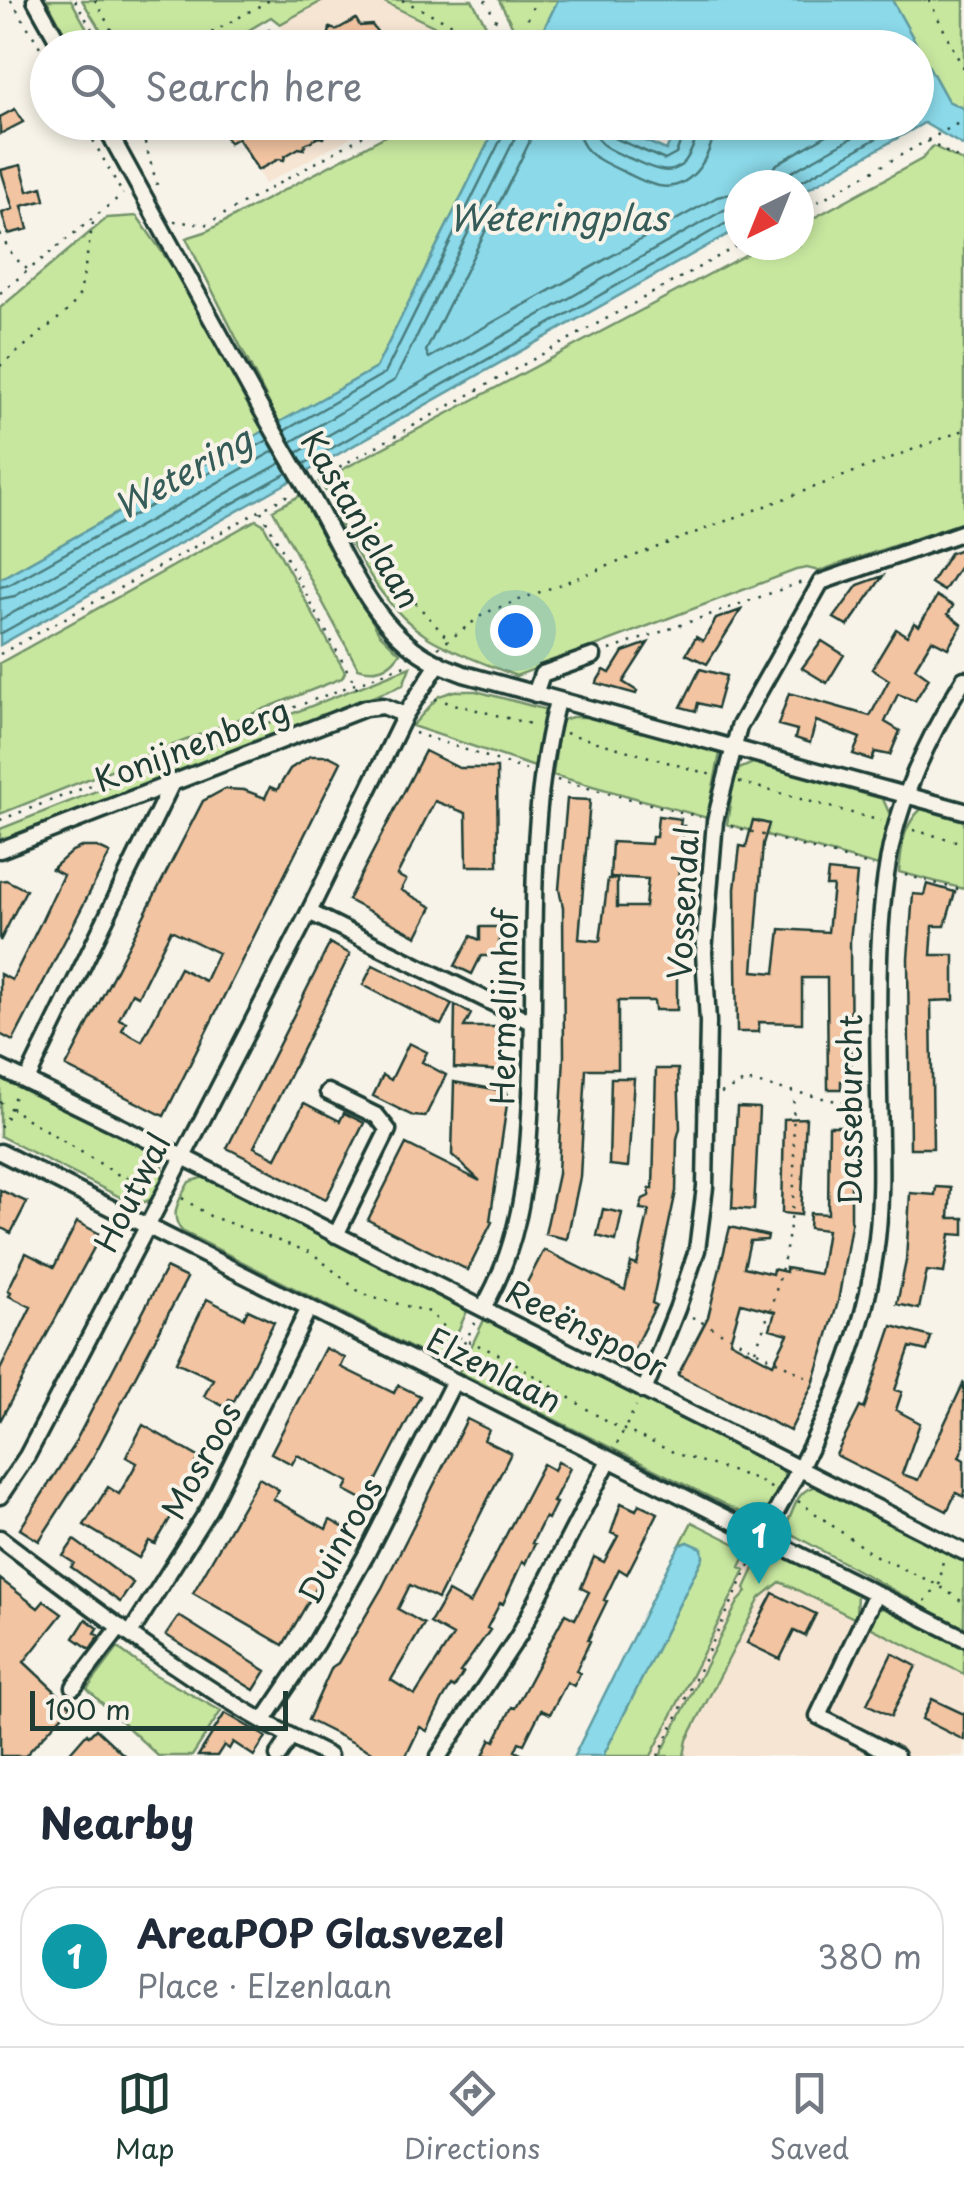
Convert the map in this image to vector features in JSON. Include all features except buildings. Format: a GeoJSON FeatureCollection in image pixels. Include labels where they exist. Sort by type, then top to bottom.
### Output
{"type":"FeatureCollection","features":[{"type":"Feature","properties":{"kind":"street"},"geometry":{"type":"LineString","coordinates":[[35,0],[52,30]]}},
{"type":"Feature","properties":{"kind":"street","name":"Kastanjelaan"},"geometry":{"type":"LineString","coordinates":[[113,140],[372,604],[394,631],[432,660],[464,674],[964,812]]}},
{"type":"Feature","properties":{"kind":"street"},"geometry":{"type":"LineString","coordinates":[[821,582],[964,532]]}},
{"type":"Feature","properties":{"kind":"street","name":"Vossendal"},"geometry":{"type":"LineString","coordinates":[[644,1392],[697,1250],[705,1187],[708,1022],[704,952],[714,821],[732,748],[748,711],[821,582]]}},
{"type":"Feature","properties":{"kind":"street"},"geometry":{"type":"LineString","coordinates":[[536,694],[542,674],[593,656]]}},
{"type":"Feature","properties":{"kind":"street","name":"Houtwal"},"geometry":{"type":"LineString","coordinates":[[0,1496],[27,1456],[147,1228],[421,690],[432,660]]}},
{"type":"Feature","properties":{"kind":"street","name":"Dasseburcht"},"geometry":{"type":"LineString","coordinates":[[764,1534],[800,1468],[850,1360],[875,1256],[880,1194],[878,1005],[886,870],[906,796],[946,708],[964,679]]}},
{"type":"Feature","properties":{"kind":"street","name":"Hermelijnhof"},"geometry":{"type":"LineString","coordinates":[[482,1308],[495,1287],[514,1236],[530,1137],[536,854],[541,776],[557,701]]}},
{"type":"Feature","properties":{"kind":"street"},"geometry":{"type":"LineString","coordinates":[[365,708],[383,706],[402,722]]}},
{"type":"Feature","properties":{"kind":"street","name":"Konijnenberg"},"geometry":{"type":"LineString","coordinates":[[0,850],[365,708]]}},
{"type":"Feature","properties":{"kind":"street"},"geometry":{"type":"LineString","coordinates":[[22,1078],[172,783]]}},
{"type":"Feature","properties":{"kind":"street"},"geometry":{"type":"LineString","coordinates":[[309,912],[533,1023]]}},
{"type":"Feature","properties":{"kind":"street"},"geometry":{"type":"LineString","coordinates":[[0,1068],[183,1156]]}},
{"type":"Feature","properties":{"kind":"street"},"geometry":{"type":"LineString","coordinates":[[328,1092],[377,1116],[388,1130],[336,1235]]}},
{"type":"Feature","properties":{"kind":"street","name":"Elzenlaan"},"geometry":{"type":"LineString","coordinates":[[0,1152],[964,1638]]}},
{"type":"Feature","properties":{"kind":"street","name":"Reeënspoor"},"geometry":{"type":"LineString","coordinates":[[183,1156],[644,1392],[958,1544]]}},
{"type":"Feature","properties":{"kind":"street","name":"Mosroos"},"geometry":{"type":"LineString","coordinates":[[74,1687],[125,1631],[209,1509],[309,1308]]}},
{"type":"Feature","properties":{"kind":"street","name":"Duinroos"},"geometry":{"type":"LineString","coordinates":[[264,1720],[316,1643],[358,1570],[450,1379]]}},
{"type":"Feature","properties":{"kind":"street"},"geometry":{"type":"LineString","coordinates":[[439,1756],[519,1634],[610,1460]]}},
{"type":"Feature","properties":{"kind":"street"},"geometry":{"type":"LineString","coordinates":[[0,1538],[125,1631],[291,1738],[329,1756]]}},
{"type":"Feature","properties":{"kind":"street"},"geometry":{"type":"LineString","coordinates":[[876,1593],[818,1716],[896,1756]]}},
{"type":"Feature","properties":{"kind":"street"},"geometry":{"type":"LineString","coordinates":[[278,1756],[291,1738]]}},
{"type":"Feature","properties":{"kind":"path"},"geometry":{"type":"LineString","coordinates":[[12,0],[30,30]]}},
{"type":"Feature","properties":{"kind":"path"},"geometry":{"type":"LineString","coordinates":[[75,0],[92,30]]}},
{"type":"Feature","properties":{"kind":"path"},"geometry":{"type":"LineString","coordinates":[[95,0],[112,30]]}},
{"type":"Feature","properties":{"kind":"path"},"geometry":{"type":"LineString","coordinates":[[216,30],[270,0]]}},
{"type":"Feature","properties":{"kind":"path"},"geometry":{"type":"LineString","coordinates":[[402,0],[465,30]]}},
{"type":"Feature","properties":{"kind":"path"},"geometry":{"type":"LineString","coordinates":[[485,0],[502,30]]}},
{"type":"Feature","properties":{"kind":"path"},"geometry":{"type":"LineString","coordinates":[[522,30],[536,0]]}},
{"type":"Feature","properties":{"kind":"path"},"geometry":{"type":"LineString","coordinates":[[929,0],[964,70]]}},
{"type":"Feature","properties":{"kind":"path"},"geometry":{"type":"LineString","coordinates":[[934,137],[964,120]]}},
{"type":"Feature","properties":{"kind":"path"},"geometry":{"type":"LineString","coordinates":[[0,293],[123,194],[93,140]]}},
{"type":"Feature","properties":{"kind":"path"},"geometry":{"type":"LineString","coordinates":[[143,140],[158,188]]}},
{"type":"Feature","properties":{"kind":"path"},"geometry":{"type":"LineString","coordinates":[[167,220],[205,225],[356,140]]}},
{"type":"Feature","properties":{"kind":"path"},"geometry":{"type":"LineString","coordinates":[[814,204],[927,141],[964,162]]}},
{"type":"Feature","properties":{"kind":"path"},"geometry":{"type":"LineString","coordinates":[[0,366],[70,309],[80,294],[94,217]]}},
{"type":"Feature","properties":{"kind":"path"},"geometry":{"type":"LineString","coordinates":[[0,234],[13,256],[28,270]]}},
{"type":"Feature","properties":{"kind":"path"},"geometry":{"type":"LineString","coordinates":[[308,484],[724,254]]}},
{"type":"Feature","properties":{"kind":"path"},"geometry":{"type":"LineString","coordinates":[[0,820],[356,684],[432,660],[449,640],[484,613],[964,430]]}},
{"type":"Feature","properties":{"kind":"path"},"geometry":{"type":"LineString","coordinates":[[324,475],[339,503]]}},
{"type":"Feature","properties":{"kind":"path"},"geometry":{"type":"LineString","coordinates":[[0,654],[293,493]]}},
{"type":"Feature","properties":{"kind":"path"},"geometry":{"type":"LineString","coordinates":[[336,496],[344,497],[404,590],[449,640]]}},
{"type":"Feature","properties":{"kind":"path"},"geometry":{"type":"LineString","coordinates":[[261,511],[356,684],[365,708]]}},
{"type":"Feature","properties":{"kind":"path"},"geometry":{"type":"LineString","coordinates":[[593,656],[804,580],[821,582]]}},
{"type":"Feature","properties":{"kind":"path"},"geometry":{"type":"LineString","coordinates":[[421,690],[437,700],[964,843]]}},
{"type":"Feature","properties":{"kind":"path"},"geometry":{"type":"LineString","coordinates":[[402,722],[541,776],[964,892]]}},
{"type":"Feature","properties":{"kind":"path"},"geometry":{"type":"LineString","coordinates":[[0,1127],[12,1109],[22,1078]]}},
{"type":"Feature","properties":{"kind":"path"},"geometry":{"type":"LineString","coordinates":[[707,1100],[746,1082],[879,1111]]}},
{"type":"Feature","properties":{"kind":"path"},"geometry":{"type":"LineString","coordinates":[[755,1350],[779,1287],[788,1246],[793,1198],[794,1093]]}},
{"type":"Feature","properties":{"kind":"path"},"geometry":{"type":"LineString","coordinates":[[0,1102],[117,1174],[166,1189],[210,1216],[312,1253],[371,1297],[430,1312],[464,1342],[507,1358],[624,1430],[680,1455],[753,1478],[786,1495],[872,1554],[964,1603]]}},
{"type":"Feature","properties":{"kind":"path"},"geometry":{"type":"LineString","coordinates":[[450,1379],[482,1308]]}},
{"type":"Feature","properties":{"kind":"path"},"geometry":{"type":"LineString","coordinates":[[677,1309],[837,1392]]}},
{"type":"Feature","properties":{"kind":"path"},"geometry":{"type":"LineString","coordinates":[[610,1460],[644,1392]]}},
{"type":"Feature","properties":{"kind":"path"},"geometry":{"type":"LineString","coordinates":[[658,1756],[764,1534]]}},
{"type":"Feature","properties":{"kind":"path"},"geometry":{"type":"LineString","coordinates":[[912,1612],[938,1586],[958,1544]]}},
{"type":"Feature","properties":{"kind":"shaded area"},"geometry":{"type":"Polygon","coordinates":[[[324,0],[380,0],[442,30],[283,30],[280,24],[324,0]]]}},
{"type":"Feature","properties":{"kind":"shaded area"},"geometry":{"type":"Polygon","coordinates":[[[252,140],[345,140],[265,184],[243,145],[252,140]]]}},
{"type":"Feature","properties":{"kind":"shaded area"},"geometry":{"type":"Polygon","coordinates":[[[734,1545],[964,1661],[964,1756],[626,1756],[734,1545]]]}},
{"type":"Feature","properties":{"kind":"green space"},"geometry":{"type":"Polygon","coordinates":[[[47,0],[71,0],[88,30],[63,30],[47,0]]]}},
{"type":"Feature","properties":{"kind":"green space"},"geometry":{"type":"Polygon","coordinates":[[[82,0],[324,0],[280,24],[271,17],[249,30],[100,30],[82,0]]]}},
{"type":"Feature","properties":{"kind":"green space"},"geometry":{"type":"Polygon","coordinates":[[[380,0],[472,0],[489,30],[442,30],[380,0]]]}},
{"type":"Feature","properties":{"kind":"green space"},"geometry":{"type":"Polygon","coordinates":[[[499,0],[558,0],[543,30],[514,30],[499,0]]]}},
{"type":"Feature","properties":{"kind":"green space"},"geometry":{"type":"Polygon","coordinates":[[[892,0],[964,0],[964,109],[948,101],[934,76],[934,30],[909,30],[892,0]]]}},
{"type":"Feature","properties":{"kind":"green space"},"geometry":{"type":"Polygon","coordinates":[[[378,140],[490,140],[376,368],[279,423],[186,238],[205,232],[378,140]]]}},
{"type":"Feature","properties":{"kind":"green space"},"geometry":{"type":"Polygon","coordinates":[[[933,146],[964,162],[964,522],[819,571],[796,570],[516,676],[429,638],[386,598],[335,515],[342,506],[336,493],[326,491],[319,482],[736,260],[814,260],[814,218],[922,159],[933,146]]]}},
{"type":"Feature","properties":{"kind":"green space"},"geometry":{"type":"Polygon","coordinates":[[[137,216],[183,282],[265,430],[0,579],[0,308],[107,218],[137,216]]]}},
{"type":"Feature","properties":{"kind":"green space"},"geometry":{"type":"Polygon","coordinates":[[[301,495],[379,633],[400,653],[387,666],[377,670],[358,668],[273,510],[301,495]]]}},
{"type":"Feature","properties":{"kind":"green space"},"geometry":{"type":"Polygon","coordinates":[[[256,520],[263,524],[345,672],[342,678],[0,814],[0,663],[256,520]]]}},
{"type":"Feature","properties":{"kind":"green space"},"geometry":{"type":"Polygon","coordinates":[[[410,667],[403,685],[0,843],[0,829],[410,667]]]}},
{"type":"Feature","properties":{"kind":"green space"},"geometry":{"type":"Polygon","coordinates":[[[476,691],[547,710],[535,767],[412,726],[439,696],[476,691]]]}},
{"type":"Feature","properties":{"kind":"green space"},"geometry":{"type":"Polygon","coordinates":[[[589,717],[720,753],[707,818],[553,775],[559,727],[563,720],[589,717]]]}},
{"type":"Feature","properties":{"kind":"green space"},"geometry":{"type":"Polygon","coordinates":[[[753,763],[883,799],[890,815],[882,867],[727,824],[739,769],[753,763]]]}},
{"type":"Feature","properties":{"kind":"green space"},"geometry":{"type":"Polygon","coordinates":[[[921,809],[964,821],[964,889],[899,872],[906,830],[921,809]]]}},
{"type":"Feature","properties":{"kind":"green space"},"geometry":{"type":"Polygon","coordinates":[[[0,1073],[162,1156],[163,1174],[154,1196],[140,1203],[130,1202],[0,1136],[0,1073]]]}},
{"type":"Feature","properties":{"kind":"green space"},"geometry":{"type":"Polygon","coordinates":[[[204,1177],[468,1309],[443,1364],[182,1231],[176,1219],[179,1200],[189,1182],[204,1177]]]}},
{"type":"Feature","properties":{"kind":"green space"},"geometry":{"type":"Polygon","coordinates":[[[485,1318],[783,1468],[781,1493],[764,1512],[748,1516],[459,1372],[485,1318]]]}},
{"type":"Feature","properties":{"kind":"green space"},"geometry":{"type":"Polygon","coordinates":[[[818,1486],[964,1561],[964,1629],[790,1533],[787,1524],[798,1499],[806,1490],[818,1486]]]}},
{"type":"Feature","properties":{"kind":"green space"},"geometry":{"type":"Polygon","coordinates":[[[692,1522],[748,1550],[740,1567],[745,1570],[651,1756],[603,1756],[703,1557],[688,1542],[680,1545],[692,1522]]]}},
{"type":"Feature","properties":{"kind":"green space"},"geometry":{"type":"Polygon","coordinates":[[[766,1543],[857,1591],[856,1619],[780,1582],[760,1598],[687,1740],[684,1756],[660,1756],[738,1602],[747,1592],[745,1588],[766,1543]]]}},
{"type":"Feature","properties":{"kind":"green space"},"geometry":{"type":"Polygon","coordinates":[[[887,1607],[964,1646],[964,1674],[866,1625],[877,1610],[887,1607]]]}},
{"type":"Feature","properties":{"kind":"green space"},"geometry":{"type":"Polygon","coordinates":[[[118,1648],[152,1673],[221,1711],[192,1756],[158,1756],[87,1689],[118,1648]]]}},
{"type":"Feature","properties":{"kind":"water","name":"Weteringplas"},"geometry":{"type":"Polygon","coordinates":[[[558,0],[892,0],[909,30],[543,30],[558,0]]]}},
{"type":"Feature","properties":{"kind":"water","name":"Weteringplas"},"geometry":{"type":"Polygon","coordinates":[[[934,76],[948,101],[964,109],[964,146],[934,129],[934,76]]]}},
{"type":"Feature","properties":{"kind":"water","name":"Weteringplas"},"geometry":{"type":"Polygon","coordinates":[[[490,140],[643,140],[666,150],[671,140],[894,140],[814,185],[814,170],[724,170],[724,236],[0,645],[0,579],[376,368],[490,140]]]}},
{"type":"Feature","properties":{"kind":"water"},"geometry":{"type":"Polygon","coordinates":[[[688,1542],[702,1548],[703,1557],[603,1756],[574,1756],[668,1566],[680,1545],[688,1542]]]}},
{"type":"Feature","properties":{"kind":"place","name":"AreaPOP Glasvezel"},"geometry":{"type":"Point","coordinates":[759,1584]}},
{"type":"Feature","properties":{"kind":"water label","name":"Wetering"},"geometry":{"type":"Point","coordinates":[183,474]}}]}
